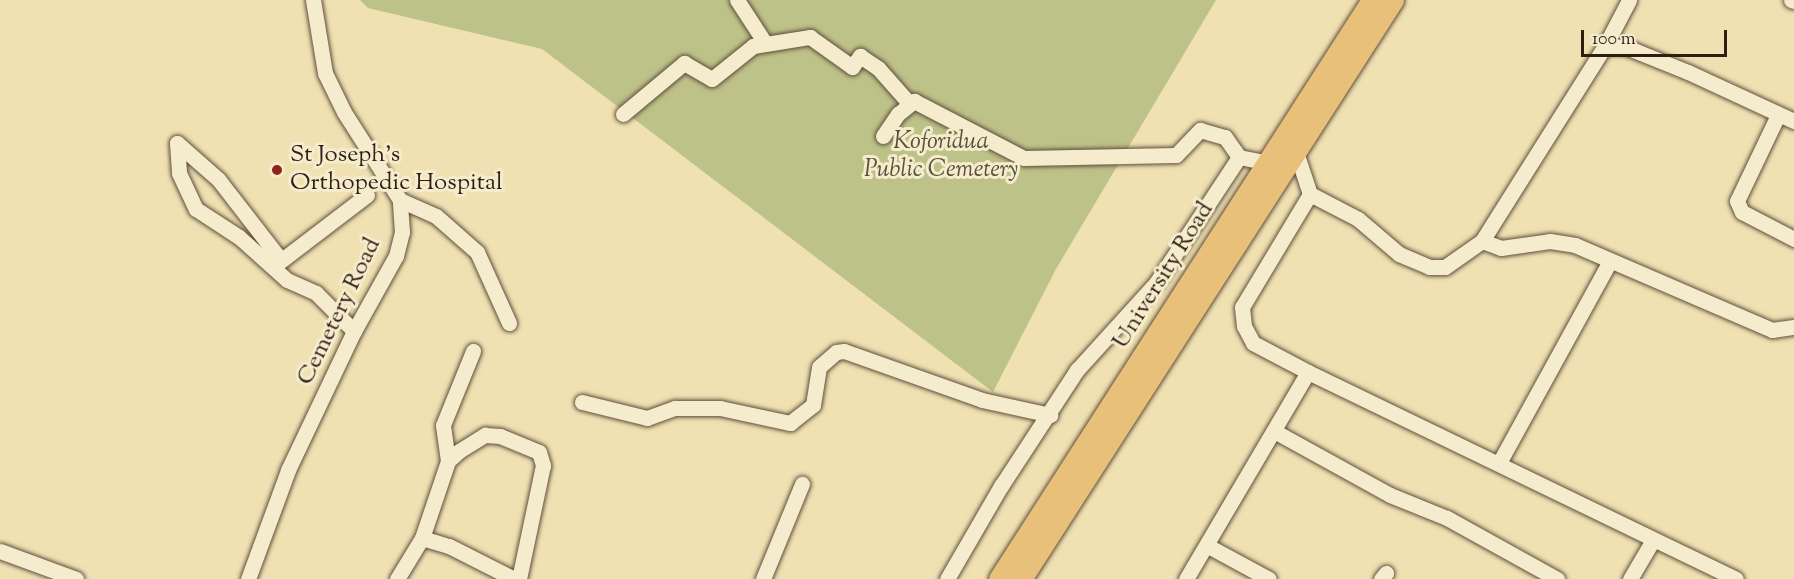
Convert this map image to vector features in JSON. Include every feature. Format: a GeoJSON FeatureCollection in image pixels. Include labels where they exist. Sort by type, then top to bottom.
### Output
{"type":"FeatureCollection","features":[{"type":"Feature","properties":{"kind":"highway","name":"University Road"},"geometry":{"type":"LineString","coordinates":[[999,579],[1264,162],[1372,0]]}},
{"type":"Feature","properties":{"kind":"highway","name":"University Road"},"geometry":{"type":"LineString","coordinates":[[1021,579],[1297,155],[1393,0]]}},
{"type":"Feature","properties":{"kind":"street","name":"Cemetery Road"},"geometry":{"type":"LineString","coordinates":[[248,579],[288,470],[354,331],[396,256],[404,216],[400,200],[344,112],[325,73],[313,0]]}},
{"type":"Feature","properties":{"kind":"street"},"geometry":{"type":"LineString","coordinates":[[737,0],[765,43]]}},
{"type":"Feature","properties":{"kind":"street"},"geometry":{"type":"LineString","coordinates":[[1297,155],[1310,194],[1358,219],[1399,254],[1429,267],[1445,267],[1482,241],[1605,46],[1629,0]]}},
{"type":"Feature","properties":{"kind":"street"},"geometry":{"type":"LineString","coordinates":[[623,114],[684,63],[712,79],[732,60],[765,43],[810,37],[852,67],[860,56],[878,68],[909,103]]}},
{"type":"Feature","properties":{"kind":"street"},"geometry":{"type":"LineString","coordinates":[[1605,46],[1626,47],[1688,72],[1794,121]]}},
{"type":"Feature","properties":{"kind":"street"},"geometry":{"type":"LineString","coordinates":[[883,136],[909,103],[914,101],[1024,158],[1176,155],[1200,130],[1225,137],[1239,157],[1264,162]]}},
{"type":"Feature","properties":{"kind":"street"},"geometry":{"type":"LineString","coordinates":[[1778,115],[1737,201],[1742,212],[1794,239]]}},
{"type":"Feature","properties":{"kind":"street"},"geometry":{"type":"LineString","coordinates":[[274,266],[277,255],[218,179],[177,143],[179,173],[196,209],[274,266],[287,280],[316,292],[354,331]]}},
{"type":"Feature","properties":{"kind":"street"},"geometry":{"type":"LineString","coordinates":[[946,579],[1001,486],[1050,415],[1077,370],[1156,283],[1184,245],[1239,157]]}},
{"type":"Feature","properties":{"kind":"street"},"geometry":{"type":"LineString","coordinates":[[1310,194],[1242,307],[1244,326],[1253,343],[1308,372],[1590,505],[1653,540],[1736,579]]}},
{"type":"Feature","properties":{"kind":"street"},"geometry":{"type":"LineString","coordinates":[[274,266],[367,195]]}},
{"type":"Feature","properties":{"kind":"street"},"geometry":{"type":"LineString","coordinates":[[400,200],[436,216],[477,252],[510,323]]}},
{"type":"Feature","properties":{"kind":"street"},"geometry":{"type":"LineString","coordinates":[[1482,241],[1501,248],[1558,242],[1575,245],[1772,330],[1794,327]]}},
{"type":"Feature","properties":{"kind":"street"},"geometry":{"type":"LineString","coordinates":[[1499,463],[1610,261]]}},
{"type":"Feature","properties":{"kind":"street"},"geometry":{"type":"LineString","coordinates":[[397,579],[422,538],[448,461],[443,426],[473,351]]}},
{"type":"Feature","properties":{"kind":"street"},"geometry":{"type":"LineString","coordinates":[[582,402],[647,418],[675,408],[720,408],[790,423],[813,405],[819,367],[836,352],[844,351],[982,400],[1050,415]]}},
{"type":"Feature","properties":{"kind":"street"},"geometry":{"type":"LineString","coordinates":[[1186,579],[1208,546],[1308,372]]}},
{"type":"Feature","properties":{"kind":"street"},"geometry":{"type":"LineString","coordinates":[[1274,431],[1390,495],[1447,518],[1557,579]]}},
{"type":"Feature","properties":{"kind":"street"},"geometry":{"type":"LineString","coordinates":[[448,461],[486,435],[500,436],[542,456],[543,465],[519,579]]}},
{"type":"Feature","properties":{"kind":"street"},"geometry":{"type":"LineString","coordinates":[[763,579],[802,484]]}},
{"type":"Feature","properties":{"kind":"street"},"geometry":{"type":"LineString","coordinates":[[422,538],[449,546],[514,579]]}},
{"type":"Feature","properties":{"kind":"street"},"geometry":{"type":"LineString","coordinates":[[1630,579],[1653,540]]}},
{"type":"Feature","properties":{"kind":"street"},"geometry":{"type":"LineString","coordinates":[[1208,546],[1269,579]]}},
{"type":"Feature","properties":{"kind":"street"},"geometry":{"type":"LineString","coordinates":[[0,551],[76,579]]}},
{"type":"Feature","properties":{"kind":"green space","name":"Koforidua Public Cemetery"},"geometry":{"type":"Polygon","coordinates":[[[360,0],[1216,0],[1056,269],[993,392],[542,49],[368,8],[360,0]]]}},
{"type":"Feature","properties":{"kind":"place","name":"St Joseph's Orthopedic Hospital"},"geometry":{"type":"Point","coordinates":[277,170]}}]}
